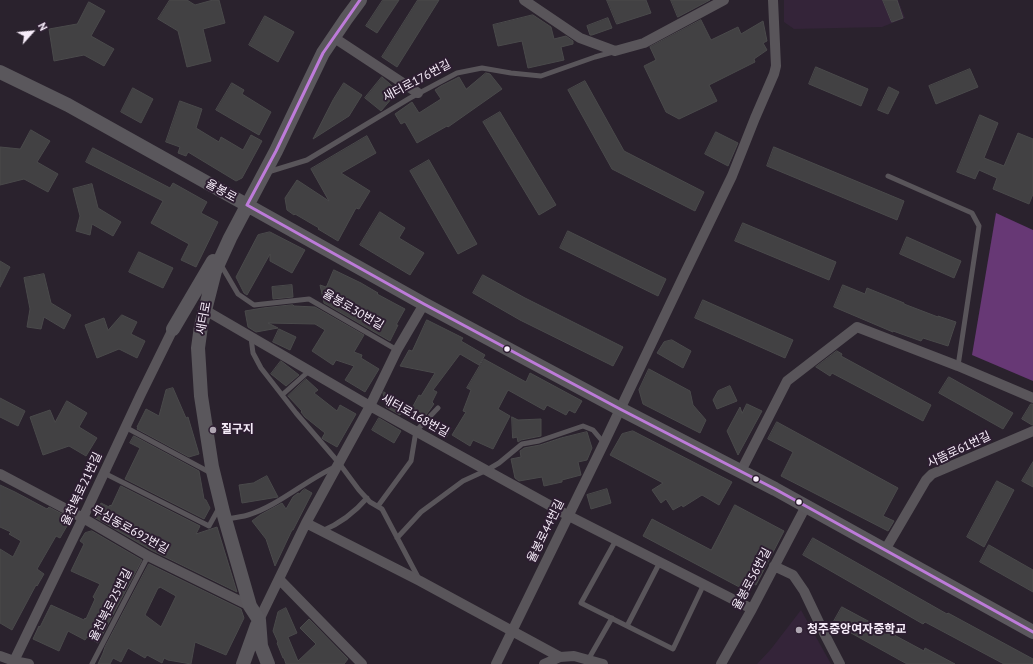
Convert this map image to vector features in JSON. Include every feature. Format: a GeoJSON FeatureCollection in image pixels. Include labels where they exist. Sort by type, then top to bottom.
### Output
{"type":"FeatureCollection","features":[{"type":"Feature","properties":{"kind":"street","name":"새터로"},"geometry":{"type":"LineString","coordinates":[[268,664],[261,646],[259,620],[250,606],[225,520],[214,475],[206,435],[201,396],[198,348],[205,310],[215,271],[230,238],[265,173],[323,53],[360,0]]}},
{"type":"Feature","properties":{"kind":"street"},"geometry":{"type":"LineString","coordinates":[[524,0],[580,38],[616,51]]}},
{"type":"Feature","properties":{"kind":"street","name":"새터로176번길"},"geometry":{"type":"LineString","coordinates":[[616,51],[644,43],[724,0]]}},
{"type":"Feature","properties":{"kind":"street","name":"율봉로44번길"},"geometry":{"type":"LineString","coordinates":[[496,664],[604,444],[732,176],[776,66],[773,0]]}},
{"type":"Feature","properties":{"kind":"street"},"geometry":{"type":"LineString","coordinates":[[333,37],[418,94]]}},
{"type":"Feature","properties":{"kind":"street","name":"율봉로"},"geometry":{"type":"LineString","coordinates":[[0,72],[68,105],[424,304],[806,506],[1033,632]]}},
{"type":"Feature","properties":{"kind":"street"},"geometry":{"type":"LineString","coordinates":[[173,329],[208,269],[238,224]]}},
{"type":"Feature","properties":{"kind":"street"},"geometry":{"type":"LineString","coordinates":[[243,664],[259,620],[306,523],[370,406],[397,350],[424,304]]}},
{"type":"Feature","properties":{"kind":"street","name":"새터로168번길"},"geometry":{"type":"LineString","coordinates":[[205,310],[370,406],[569,516],[752,609]]}},
{"type":"Feature","properties":{"kind":"street"},"geometry":{"type":"LineString","coordinates":[[173,329],[180,323],[189,323],[193,326],[199,341]]}},
{"type":"Feature","properties":{"kind":"street"},"geometry":{"type":"LineString","coordinates":[[741,471],[787,381],[857,327],[958,366],[1033,398]]}},
{"type":"Feature","properties":{"kind":"street","name":"율천북로21번길"},"geometry":{"type":"LineString","coordinates":[[14,661],[173,329]]}},
{"type":"Feature","properties":{"kind":"street","name":"사뜸로61번길"},"geometry":{"type":"LineString","coordinates":[[885,550],[926,480],[932,474],[1033,431]]}},
{"type":"Feature","properties":{"kind":"street","name":"무심동로692번길"},"geometry":{"type":"LineString","coordinates":[[0,474],[83,518],[148,556],[250,606]]}},
{"type":"Feature","properties":{"kind":"street","name":"율봉로56번길"},"geometry":{"type":"LineString","coordinates":[[721,664],[752,609],[806,506]]}},
{"type":"Feature","properties":{"kind":"street"},"geometry":{"type":"LineString","coordinates":[[306,523],[420,581],[560,657]]}},
{"type":"Feature","properties":{"kind":"street"},"geometry":{"type":"LineString","coordinates":[[774,566],[793,575],[804,591],[840,664]]}},
{"type":"Feature","properties":{"kind":"street"},"geometry":{"type":"LineString","coordinates":[[279,579],[362,664]]}},
{"type":"Feature","properties":{"kind":"street"},"geometry":{"type":"LineString","coordinates":[[0,656],[29,664]]}},
{"type":"Feature","properties":{"kind":"street"},"geometry":{"type":"LineString","coordinates":[[544,664],[560,657],[574,656],[603,664]]}},
{"type":"Feature","properties":{"kind":"lane","name":"새터로176번길"},"geometry":{"type":"LineString","coordinates":[[265,173],[307,160],[418,94],[457,73],[482,68],[541,76],[616,51]]}},
{"type":"Feature","properties":{"kind":"lane"},"geometry":{"type":"LineString","coordinates":[[888,176],[972,213],[979,226],[958,366]]}},
{"type":"Feature","properties":{"kind":"lane","name":"율봉로30번길"},"geometry":{"type":"LineString","coordinates":[[219,262],[238,294],[254,305],[309,299],[397,350]]}},
{"type":"Feature","properties":{"kind":"lane"},"geometry":{"type":"LineString","coordinates":[[251,337],[253,353],[261,368],[359,490],[370,502],[382,509],[420,581]]}},
{"type":"Feature","properties":{"kind":"lane"},"geometry":{"type":"LineString","coordinates":[[282,395],[309,371]]}},
{"type":"Feature","properties":{"kind":"lane"},"geometry":{"type":"LineString","coordinates":[[378,506],[411,461],[416,431],[438,408]]}},
{"type":"Feature","properties":{"kind":"lane"},"geometry":{"type":"LineString","coordinates":[[397,538],[421,512],[463,481],[499,463],[522,444],[539,441],[583,426],[593,430],[604,444]]}},
{"type":"Feature","properties":{"kind":"lane"},"geometry":{"type":"LineString","coordinates":[[125,427],[214,475]]}},
{"type":"Feature","properties":{"kind":"lane"},"geometry":{"type":"LineString","coordinates":[[225,520],[248,515],[270,505],[322,473],[338,465]]}},
{"type":"Feature","properties":{"kind":"lane"},"geometry":{"type":"LineString","coordinates":[[104,473],[209,526],[221,504]]}},
{"type":"Feature","properties":{"kind":"lane"},"geometry":{"type":"LineString","coordinates":[[321,531],[332,527],[359,507],[367,498]]}},
{"type":"Feature","properties":{"kind":"lane"},"geometry":{"type":"LineString","coordinates":[[616,540],[581,603],[673,649],[704,584]]}},
{"type":"Feature","properties":{"kind":"lane","name":"율천북로25번길"},"geometry":{"type":"LineString","coordinates":[[92,664],[148,556]]}},
{"type":"Feature","properties":{"kind":"lane"},"geometry":{"type":"LineString","coordinates":[[627,626],[660,562]]}},
{"type":"Feature","properties":{"kind":"lane"},"geometry":{"type":"LineString","coordinates":[[588,660],[612,618]]}},
{"type":"Feature","properties":{"kind":"shaded area"},"geometry":{"type":"Polygon","coordinates":[[[784,0],[898,0],[905,18],[882,27],[794,29],[784,22],[784,0]]]}},
{"type":"Feature","properties":{"kind":"shaded area"},"geometry":{"type":"Polygon","coordinates":[[[996,213],[1033,230],[1033,381],[972,355],[996,213]]]}},
{"type":"Feature","properties":{"kind":"shaded area","name":"청주중앙여자중학교"},"geometry":{"type":"Polygon","coordinates":[[[801,610],[831,664],[757,664],[771,649],[801,610]]]}},
{"type":"Feature","properties":{"kind":"building"},"geometry":{"type":"Polygon","coordinates":[[[170,0],[187,0],[195,5],[213,0],[219,0],[225,23],[203,29],[211,61],[187,67],[178,31],[158,19],[170,0]]]}},
{"type":"Feature","properties":{"kind":"building"},"geometry":{"type":"Polygon","coordinates":[[[383,0],[399,0],[377,33],[366,26],[383,0]]]}},
{"type":"Feature","properties":{"kind":"building"},"geometry":{"type":"Polygon","coordinates":[[[418,0],[439,0],[397,67],[382,57],[418,0]]]}},
{"type":"Feature","properties":{"kind":"building"},"geometry":{"type":"Polygon","coordinates":[[[607,0],[646,0],[651,13],[617,24],[607,0]]]}},
{"type":"Feature","properties":{"kind":"building"},"geometry":{"type":"Polygon","coordinates":[[[671,0],[710,0],[678,17],[671,0]]]}},
{"type":"Feature","properties":{"kind":"building"},"geometry":{"type":"Polygon","coordinates":[[[883,0],[897,0],[903,18],[892,22],[883,0]]]}},
{"type":"Feature","properties":{"kind":"building"},"geometry":{"type":"Polygon","coordinates":[[[89,2],[105,11],[91,36],[114,49],[104,66],[84,55],[54,61],[49,29],[77,24],[89,2]]]}},
{"type":"Feature","properties":{"kind":"building"},"geometry":{"type":"Polygon","coordinates":[[[533,15],[551,27],[554,39],[566,36],[573,41],[573,44],[561,47],[564,60],[528,68],[522,41],[498,46],[493,25],[533,15]]]}},
{"type":"Feature","properties":{"kind":"building"},"geometry":{"type":"Polygon","coordinates":[[[265,16],[294,32],[278,62],[249,45],[265,16]]]}},
{"type":"Feature","properties":{"kind":"building"},"geometry":{"type":"Polygon","coordinates":[[[608,18],[612,28],[590,35],[587,26],[608,18]]]}},
{"type":"Feature","properties":{"kind":"building"},"geometry":{"type":"Polygon","coordinates":[[[701,20],[711,40],[738,27],[741,34],[763,21],[767,41],[763,43],[767,50],[754,59],[755,62],[709,85],[717,101],[679,119],[666,112],[644,66],[656,60],[650,47],[701,20]]]}},
{"type":"Feature","properties":{"kind":"building"},"geometry":{"type":"Polygon","coordinates":[[[816,67],[868,89],[861,106],[809,84],[816,67]]]}},
{"type":"Feature","properties":{"kind":"building"},"geometry":{"type":"Polygon","coordinates":[[[970,69],[978,87],[936,104],[929,86],[970,69]]]}},
{"type":"Feature","properties":{"kind":"building"},"geometry":{"type":"Polygon","coordinates":[[[486,73],[490,74],[502,89],[448,127],[447,126],[417,143],[405,122],[401,124],[395,114],[412,102],[419,113],[441,99],[435,90],[441,86],[459,77],[466,89],[486,73]]]}},
{"type":"Feature","properties":{"kind":"building"},"geometry":{"type":"Polygon","coordinates":[[[382,77],[398,91],[381,111],[365,98],[382,77]]]}},
{"type":"Feature","properties":{"kind":"building"},"geometry":{"type":"Polygon","coordinates":[[[585,81],[624,151],[704,192],[695,211],[612,169],[568,90],[585,81]]]}},
{"type":"Feature","properties":{"kind":"building"},"geometry":{"type":"Polygon","coordinates":[[[232,83],[244,90],[242,94],[271,112],[259,135],[216,110],[232,83]]]}},
{"type":"Feature","properties":{"kind":"building"},"geometry":{"type":"Polygon","coordinates":[[[344,83],[362,95],[349,116],[313,139],[333,100],[344,83]]]}},
{"type":"Feature","properties":{"kind":"building"},"geometry":{"type":"Polygon","coordinates":[[[889,87],[899,92],[888,114],[878,110],[889,87]]]}},
{"type":"Feature","properties":{"kind":"building"},"geometry":{"type":"Polygon","coordinates":[[[133,88],[153,99],[141,123],[121,112],[133,88]]]}},
{"type":"Feature","properties":{"kind":"building"},"geometry":{"type":"Polygon","coordinates":[[[180,101],[202,109],[196,128],[219,142],[221,137],[243,150],[251,135],[262,141],[242,178],[236,181],[188,152],[186,156],[178,153],[180,147],[166,142],[180,101]]]}},
{"type":"Feature","properties":{"kind":"building"},"geometry":{"type":"Polygon","coordinates":[[[500,112],[556,205],[539,215],[483,122],[500,112]]]}},
{"type":"Feature","properties":{"kind":"building"},"geometry":{"type":"Polygon","coordinates":[[[980,115],[998,123],[984,158],[1004,166],[1018,133],[1033,139],[1033,194],[1029,204],[993,189],[997,178],[979,170],[975,179],[957,172],[980,115]]]}},
{"type":"Feature","properties":{"kind":"building"},"geometry":{"type":"Polygon","coordinates":[[[31,130],[50,141],[37,162],[58,174],[48,192],[24,179],[0,185],[0,147],[20,149],[31,130]]]}},
{"type":"Feature","properties":{"kind":"building"},"geometry":{"type":"Polygon","coordinates":[[[716,132],[738,143],[728,166],[705,154],[716,132]]]}},
{"type":"Feature","properties":{"kind":"building"},"geometry":{"type":"Polygon","coordinates":[[[367,136],[376,153],[341,173],[370,191],[359,209],[356,208],[338,241],[318,229],[319,228],[287,210],[285,198],[297,180],[329,201],[311,169],[367,136]]]}},
{"type":"Feature","properties":{"kind":"building"},"geometry":{"type":"Polygon","coordinates":[[[774,147],[904,201],[897,220],[767,166],[774,147]]]}},
{"type":"Feature","properties":{"kind":"building"},"geometry":{"type":"Polygon","coordinates":[[[93,148],[170,188],[173,183],[207,202],[201,213],[218,222],[196,267],[181,260],[189,244],[151,223],[163,201],[86,162],[93,148]]]}},
{"type":"Feature","properties":{"kind":"building"},"geometry":{"type":"Polygon","coordinates":[[[429,160],[477,244],[458,254],[410,171],[429,160]]]}},
{"type":"Feature","properties":{"kind":"building"},"geometry":{"type":"Polygon","coordinates":[[[92,184],[98,208],[121,222],[113,236],[92,224],[90,235],[76,231],[80,216],[73,189],[92,184]]]}},
{"type":"Feature","properties":{"kind":"building"},"geometry":{"type":"Polygon","coordinates":[[[380,212],[405,228],[399,238],[424,253],[410,275],[360,245],[380,212]]]}},
{"type":"Feature","properties":{"kind":"building"},"geometry":{"type":"Polygon","coordinates":[[[743,223],[836,262],[829,280],[735,241],[743,223]]]}},
{"type":"Feature","properties":{"kind":"building"},"geometry":{"type":"Polygon","coordinates":[[[568,231],[666,279],[658,296],[560,248],[568,231]]]}},
{"type":"Feature","properties":{"kind":"building"},"geometry":{"type":"Polygon","coordinates":[[[270,232],[305,250],[292,273],[270,261],[270,254],[247,295],[244,293],[236,277],[258,235],[270,232]]]}},
{"type":"Feature","properties":{"kind":"building"},"geometry":{"type":"Polygon","coordinates":[[[907,237],[961,261],[954,278],[900,254],[907,237]]]}},
{"type":"Feature","properties":{"kind":"building"},"geometry":{"type":"Polygon","coordinates":[[[139,252],[173,268],[163,288],[129,272],[139,252]]]}},
{"type":"Feature","properties":{"kind":"building"},"geometry":{"type":"Polygon","coordinates":[[[0,261],[10,267],[0,287],[0,261]]]}},
{"type":"Feature","properties":{"kind":"building"},"geometry":{"type":"Polygon","coordinates":[[[334,270],[361,283],[378,293],[377,294],[405,309],[396,325],[398,325],[390,341],[324,303],[320,285],[326,287],[334,270]]]}},
{"type":"Feature","properties":{"kind":"building"},"geometry":{"type":"Polygon","coordinates":[[[44,274],[51,303],[71,315],[64,329],[44,317],[41,329],[27,327],[30,309],[24,278],[44,274]]]}},
{"type":"Feature","properties":{"kind":"building"},"geometry":{"type":"Polygon","coordinates":[[[483,275],[525,298],[623,347],[613,366],[520,320],[473,293],[483,275]]]}},
{"type":"Feature","properties":{"kind":"building"},"geometry":{"type":"Polygon","coordinates":[[[292,285],[293,297],[273,299],[272,287],[292,285]]]}},
{"type":"Feature","properties":{"kind":"building"},"geometry":{"type":"Polygon","coordinates":[[[843,285],[865,294],[867,288],[938,317],[956,322],[948,346],[923,338],[921,341],[893,332],[834,307],[843,285]]]}},
{"type":"Feature","properties":{"kind":"building"},"geometry":{"type":"Polygon","coordinates":[[[703,300],[793,340],[785,358],[695,318],[703,300]]]}},
{"type":"Feature","properties":{"kind":"building"},"geometry":{"type":"Polygon","coordinates":[[[293,305],[315,307],[364,335],[354,352],[362,355],[361,358],[379,369],[365,392],[345,380],[354,366],[336,360],[333,365],[312,351],[325,330],[315,324],[268,323],[278,328],[256,332],[248,327],[245,311],[293,305]]]}},
{"type":"Feature","properties":{"kind":"building"},"geometry":{"type":"Polygon","coordinates":[[[122,315],[137,322],[131,334],[145,341],[137,358],[119,349],[97,358],[85,325],[104,318],[108,330],[122,315]]]}},
{"type":"Feature","properties":{"kind":"building"},"geometry":{"type":"Polygon","coordinates":[[[427,320],[463,338],[461,341],[485,355],[479,365],[460,354],[433,390],[437,392],[432,402],[434,404],[426,415],[412,408],[419,395],[421,396],[435,373],[400,366],[409,350],[412,351],[427,320]]]}},
{"type":"Feature","properties":{"kind":"building"},"geometry":{"type":"Polygon","coordinates":[[[279,329],[296,337],[290,350],[273,342],[279,329]]]}},
{"type":"Feature","properties":{"kind":"building"},"geometry":{"type":"Polygon","coordinates":[[[672,340],[691,351],[683,368],[657,353],[664,342],[672,340]]]}},
{"type":"Feature","properties":{"kind":"building"},"geometry":{"type":"Polygon","coordinates":[[[837,351],[842,354],[841,356],[931,405],[923,421],[832,373],[830,376],[816,367],[837,351]]]}},
{"type":"Feature","properties":{"kind":"building"},"geometry":{"type":"Polygon","coordinates":[[[484,359],[526,382],[530,373],[582,401],[575,413],[569,410],[566,415],[547,405],[544,410],[508,390],[498,409],[510,416],[493,449],[473,440],[470,446],[452,435],[466,412],[463,411],[471,390],[467,388],[484,359]]]}},
{"type":"Feature","properties":{"kind":"building"},"geometry":{"type":"Polygon","coordinates":[[[281,361],[299,375],[286,386],[271,374],[281,361]]]}},
{"type":"Feature","properties":{"kind":"building"},"geometry":{"type":"Polygon","coordinates":[[[649,369],[690,391],[693,405],[706,420],[700,433],[643,404],[639,390],[649,369]]]}},
{"type":"Feature","properties":{"kind":"building"},"geometry":{"type":"Polygon","coordinates":[[[949,377],[1013,413],[1003,429],[939,393],[949,377]]]}},
{"type":"Feature","properties":{"kind":"building"},"geometry":{"type":"Polygon","coordinates":[[[306,379],[318,390],[314,393],[337,411],[340,405],[356,414],[337,447],[322,438],[325,433],[305,417],[301,412],[302,411],[288,396],[306,379]]]}},
{"type":"Feature","properties":{"kind":"building"},"geometry":{"type":"Polygon","coordinates":[[[730,386],[737,401],[717,409],[713,400],[718,391],[730,386]]]}},
{"type":"Feature","properties":{"kind":"building"},"geometry":{"type":"Polygon","coordinates":[[[173,388],[186,418],[188,417],[199,454],[189,457],[137,429],[146,409],[159,416],[166,390],[173,388]]]}},
{"type":"Feature","properties":{"kind":"building"},"geometry":{"type":"Polygon","coordinates":[[[384,392],[406,407],[400,415],[386,407],[384,392]]]}},
{"type":"Feature","properties":{"kind":"building"},"geometry":{"type":"Polygon","coordinates":[[[0,398],[25,411],[18,426],[0,417],[0,398]]]}},
{"type":"Feature","properties":{"kind":"building"},"geometry":{"type":"Polygon","coordinates":[[[67,401],[87,413],[79,427],[97,438],[86,456],[69,446],[43,455],[30,417],[50,410],[55,422],[67,401]]]}},
{"type":"Feature","properties":{"kind":"building"},"geometry":{"type":"Polygon","coordinates":[[[747,404],[762,411],[738,455],[727,431],[740,407],[742,413],[747,404]]]}},
{"type":"Feature","properties":{"kind":"building"},"geometry":{"type":"Polygon","coordinates":[[[1031,404],[1033,404],[1033,425],[1022,419],[1031,404]]]}},
{"type":"Feature","properties":{"kind":"building"},"geometry":{"type":"Polygon","coordinates":[[[512,417],[518,420],[541,419],[541,436],[518,442],[517,437],[513,438],[512,417]]]}},
{"type":"Feature","properties":{"kind":"building"},"geometry":{"type":"Polygon","coordinates":[[[379,418],[401,431],[394,443],[372,430],[379,418]]]}},
{"type":"Feature","properties":{"kind":"building"},"geometry":{"type":"Polygon","coordinates":[[[433,419],[451,428],[446,438],[428,428],[433,419]]]}},
{"type":"Feature","properties":{"kind":"building"},"geometry":{"type":"Polygon","coordinates":[[[777,422],[898,488],[883,516],[894,521],[888,531],[781,476],[793,452],[768,439],[777,422]]]}},
{"type":"Feature","properties":{"kind":"building"},"geometry":{"type":"Polygon","coordinates":[[[633,431],[732,482],[719,505],[702,495],[683,507],[682,505],[673,510],[666,499],[661,503],[652,490],[663,483],[610,455],[622,434],[633,431]]]}},
{"type":"Feature","properties":{"kind":"building"},"geometry":{"type":"Polygon","coordinates":[[[587,432],[592,448],[587,460],[578,462],[581,475],[562,480],[562,482],[544,486],[542,477],[519,481],[515,478],[511,459],[521,457],[520,451],[524,448],[587,432]]]}},
{"type":"Feature","properties":{"kind":"building"},"geometry":{"type":"Polygon","coordinates":[[[134,436],[199,471],[204,499],[210,508],[204,519],[125,479],[140,448],[130,443],[134,436]]]}},
{"type":"Feature","properties":{"kind":"building"},"geometry":{"type":"Polygon","coordinates":[[[1033,462],[1033,487],[1022,481],[1033,462]]]}},
{"type":"Feature","properties":{"kind":"building"},"geometry":{"type":"Polygon","coordinates":[[[267,476],[278,497],[242,503],[239,485],[253,483],[267,476]]]}},
{"type":"Feature","properties":{"kind":"building"},"geometry":{"type":"Polygon","coordinates":[[[997,481],[1014,490],[984,547],[967,537],[997,481]]]}},
{"type":"Feature","properties":{"kind":"building"},"geometry":{"type":"Polygon","coordinates":[[[0,485],[47,509],[49,507],[66,516],[67,526],[60,538],[56,536],[37,569],[44,574],[37,586],[36,585],[12,630],[0,623],[0,549],[13,557],[21,541],[9,534],[11,532],[0,527],[0,485]]]}},
{"type":"Feature","properties":{"kind":"building"},"geometry":{"type":"Polygon","coordinates":[[[121,486],[200,526],[196,534],[217,527],[237,592],[151,550],[94,517],[101,503],[109,507],[110,505],[111,506],[121,486]]]}},
{"type":"Feature","properties":{"kind":"building"},"geometry":{"type":"Polygon","coordinates":[[[305,489],[312,493],[275,566],[266,539],[252,521],[282,503],[286,509],[293,497],[298,493],[300,494],[305,489]]]}},
{"type":"Feature","properties":{"kind":"building"},"geometry":{"type":"Polygon","coordinates":[[[607,489],[611,503],[591,509],[587,495],[607,489]]]}},
{"type":"Feature","properties":{"kind":"building"},"geometry":{"type":"Polygon","coordinates":[[[735,505],[784,531],[756,585],[749,582],[745,590],[643,536],[652,519],[711,550],[735,505]]]}},
{"type":"Feature","properties":{"kind":"building"},"geometry":{"type":"Polygon","coordinates":[[[92,531],[142,560],[98,643],[87,637],[85,640],[68,631],[59,651],[33,639],[51,605],[84,620],[85,618],[86,619],[95,599],[93,597],[100,584],[71,571],[84,544],[80,541],[85,533],[92,531]]]}},
{"type":"Feature","properties":{"kind":"building"},"geometry":{"type":"Polygon","coordinates":[[[813,538],[947,614],[948,613],[1033,659],[1033,664],[1004,664],[925,622],[923,624],[803,555],[813,538]]]}},
{"type":"Feature","properties":{"kind":"building"},"geometry":{"type":"Polygon","coordinates":[[[989,545],[1033,570],[1033,592],[980,562],[989,545]]]}},
{"type":"Feature","properties":{"kind":"building"},"geometry":{"type":"Polygon","coordinates":[[[149,564],[241,609],[244,618],[226,655],[195,642],[191,664],[164,658],[162,663],[147,655],[145,658],[128,648],[121,662],[113,658],[110,664],[98,664],[105,647],[149,564]],[[160,587],[158,588],[145,615],[161,627],[176,596],[160,587]]]}},
{"type":"Feature","properties":{"kind":"building"},"geometry":{"type":"Polygon","coordinates":[[[842,607],[924,651],[925,648],[955,664],[907,664],[833,623],[842,607]]]}},
{"type":"Feature","properties":{"kind":"building"},"geometry":{"type":"Polygon","coordinates":[[[286,608],[297,633],[288,637],[298,661],[316,644],[300,628],[309,619],[348,659],[344,664],[286,664],[273,631],[278,612],[286,608]]]}},
{"type":"Feature","properties":{"kind":"transit line"},"geometry":{"type":"LineString","coordinates":[[360,0],[323,53],[276,151],[247,205],[424,304],[620,409],[775,489],[1033,632]]}},
{"type":"Feature","properties":{"kind":"place","name":"질구지"},"geometry":{"type":"Point","coordinates":[213,430]}},
{"type":"Feature","properties":{"kind":"place","name":"청주중앙여자중학교"},"geometry":{"type":"Point","coordinates":[799,630]}}]}
